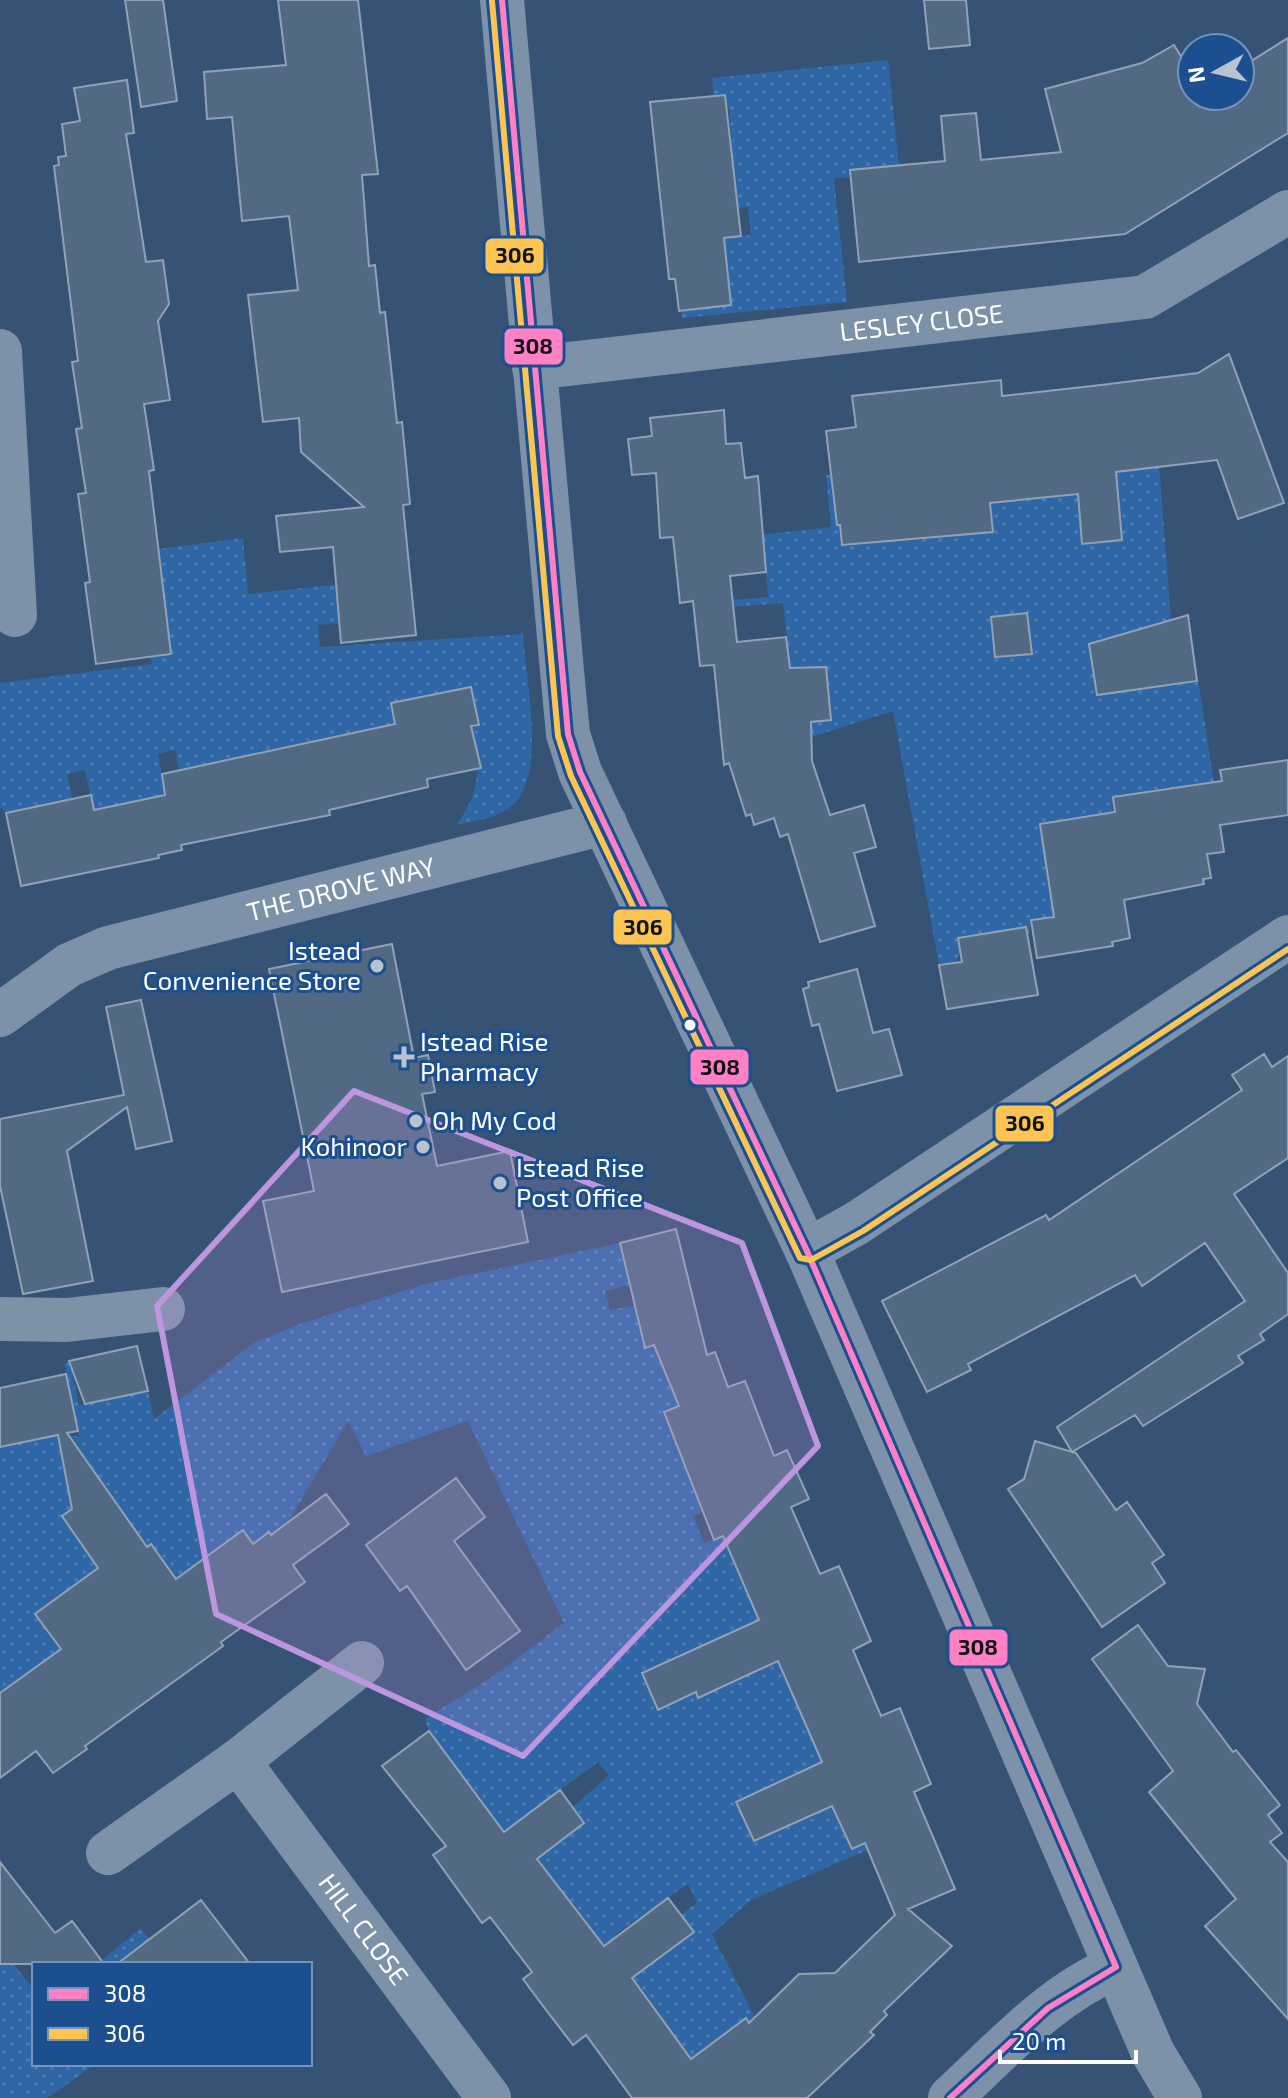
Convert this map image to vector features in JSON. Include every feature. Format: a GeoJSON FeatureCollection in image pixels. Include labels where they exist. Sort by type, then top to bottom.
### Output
{"type":"FeatureCollection","features":[{"type":"Feature","properties":{"kind":"street"},"geometry":{"type":"LineString","coordinates":[[502,0],[568,734],[580,772],[807,1251],[1153,2053],[1180,2098]]}},
{"type":"Feature","properties":{"kind":"street","name":"LESLEY CLOSE"},"geometry":{"type":"LineString","coordinates":[[534,368],[1145,297],[1288,212]]}},
{"type":"Feature","properties":{"kind":"street"},"geometry":{"type":"LineString","coordinates":[[0,351],[4,484],[15,615]]}},
{"type":"Feature","properties":{"kind":"street","name":"THE DROVE WAY"},"geometry":{"type":"LineString","coordinates":[[0,1015],[69,965],[108,948],[605,823]]}},
{"type":"Feature","properties":{"kind":"street"},"geometry":{"type":"LineString","coordinates":[[807,1251],[857,1223],[1288,937]]}},
{"type":"Feature","properties":{"kind":"street"},"geometry":{"type":"LineString","coordinates":[[0,1319],[76,1319],[163,1309]]}},
{"type":"Feature","properties":{"kind":"street"},"geometry":{"type":"LineString","coordinates":[[108,1853],[238,1761],[362,1663]]}},
{"type":"Feature","properties":{"kind":"street","name":"HILL CLOSE"},"geometry":{"type":"LineString","coordinates":[[238,1761],[489,2098]]}},
{"type":"Feature","properties":{"kind":"street"},"geometry":{"type":"LineString","coordinates":[[950,2098],[1056,2000],[1083,1981],[1116,1967]]}},
{"type":"Feature","properties":{"kind":"highlighted area"},"geometry":{"type":"Polygon","coordinates":[[[354,1091],[742,1243],[818,1446],[523,1756],[216,1614],[157,1306],[354,1091]]]}},
{"type":"Feature","properties":{"kind":"shaded area"},"geometry":{"type":"Polygon","coordinates":[[[888,60],[899,165],[864,169],[854,177],[834,178],[847,302],[682,318],[681,310],[731,305],[724,238],[751,235],[748,207],[721,209],[664,158],[655,159],[655,154],[719,148],[718,143],[732,141],[729,109],[715,110],[712,78],[888,60]]]}},
{"type":"Feature","properties":{"kind":"shaded area"},"geometry":{"type":"Polygon","coordinates":[[[1031,459],[1078,494],[1082,544],[1122,541],[1116,469],[1159,465],[1171,619],[1188,615],[1214,782],[1113,797],[1112,818],[1101,815],[1041,824],[1054,917],[1031,920],[1028,938],[961,949],[957,962],[939,965],[893,711],[764,752],[762,732],[720,736],[719,732],[807,724],[826,667],[715,672],[715,667],[789,660],[783,603],[709,609],[695,603],[768,597],[763,539],[689,543],[831,527],[826,475],[831,475],[842,545],[868,543],[904,516],[907,541],[934,538],[931,513],[1034,499],[1031,459]]]}},
{"type":"Feature","properties":{"kind":"shaded area"},"geometry":{"type":"Polygon","coordinates":[[[243,538],[248,594],[343,584],[340,623],[318,625],[320,647],[523,634],[532,752],[521,795],[509,808],[490,817],[456,825],[471,801],[477,777],[472,725],[479,724],[471,687],[395,724],[179,771],[175,750],[158,754],[164,787],[170,794],[90,811],[93,807],[85,770],[67,774],[75,811],[56,802],[6,813],[0,807],[0,683],[152,664],[128,553],[243,538]]]}},
{"type":"Feature","properties":{"kind":"shaded area"},"geometry":{"type":"Polygon","coordinates":[[[620,1243],[630,1285],[605,1291],[610,1310],[635,1305],[645,1347],[665,1342],[666,1363],[678,1405],[730,1500],[693,1516],[704,1543],[723,1536],[783,1655],[785,1677],[799,1709],[816,1702],[827,1795],[852,1849],[875,1839],[877,1846],[751,1900],[712,1934],[771,2048],[701,2098],[625,1994],[637,1985],[628,1972],[660,1958],[693,1932],[681,1914],[697,1903],[688,1884],[618,1932],[605,1949],[528,1864],[584,1824],[573,1807],[609,1775],[598,1762],[503,1833],[429,1732],[425,1719],[492,1677],[564,1623],[468,1421],[366,1456],[348,1421],[284,1529],[292,1564],[268,1532],[234,1557],[30,1671],[0,1693],[0,1447],[62,1434],[79,1437],[64,1363],[70,1362],[79,1405],[148,1391],[154,1419],[254,1343],[300,1324],[425,1284],[620,1243]]]}},
{"type":"Feature","properties":{"kind":"shaded area"},"geometry":{"type":"Polygon","coordinates":[[[141,1928],[165,1962],[99,1962],[141,1928]]]}},
{"type":"Feature","properties":{"kind":"shaded area"},"geometry":{"type":"Polygon","coordinates":[[[9,1958],[32,1987],[32,2066],[92,2066],[48,2098],[0,2098],[0,1965],[9,1958]]]}},
{"type":"Feature","properties":{"kind":"building"},"geometry":{"type":"Polygon","coordinates":[[[125,0],[163,0],[177,101],[141,107],[125,0]]]}},
{"type":"Feature","properties":{"kind":"building"},"geometry":{"type":"Polygon","coordinates":[[[278,0],[358,0],[378,174],[362,175],[369,266],[375,265],[380,313],[385,312],[397,423],[402,422],[410,504],[403,505],[416,635],[341,643],[333,547],[280,552],[276,516],[364,507],[301,452],[299,418],[263,422],[248,295],[298,290],[289,216],[242,221],[232,117],[207,119],[204,72],[286,65],[278,0]]]}},
{"type":"Feature","properties":{"kind":"building"},"geometry":{"type":"Polygon","coordinates":[[[924,0],[966,0],[970,45],[929,49],[924,0]]]}},
{"type":"Feature","properties":{"kind":"building"},"geometry":{"type":"Polygon","coordinates":[[[1288,38],[1288,133],[1125,234],[859,262],[850,170],[945,161],[941,116],[976,113],[981,160],[1061,152],[1045,89],[1142,63],[1174,45],[1176,112],[1256,112],[1256,58],[1288,38]]]}},
{"type":"Feature","properties":{"kind":"building"},"geometry":{"type":"Polygon","coordinates":[[[127,80],[134,133],[126,134],[146,262],[163,260],[169,304],[158,321],[170,400],[144,404],[154,470],[149,471],[171,654],[96,664],[85,583],[90,582],[78,494],[86,493],[76,429],[82,428],[72,362],[78,361],[54,166],[59,165],[58,157],[66,156],[62,124],[80,121],[74,88],[127,80]]]}},
{"type":"Feature","properties":{"kind":"building"},"geometry":{"type":"Polygon","coordinates":[[[725,95],[741,236],[724,238],[731,305],[679,311],[675,279],[669,279],[650,102],[725,95]]]}},
{"type":"Feature","properties":{"kind":"building"},"geometry":{"type":"Polygon","coordinates":[[[1229,354],[1284,503],[1238,519],[1217,460],[1116,472],[1122,540],[1082,544],[1078,494],[990,503],[993,532],[842,545],[826,431],[856,427],[852,396],[1001,380],[1002,396],[1101,385],[1198,373],[1229,354]]]}},
{"type":"Feature","properties":{"kind":"building"},"geometry":{"type":"Polygon","coordinates":[[[724,410],[726,444],[741,443],[745,478],[758,476],[766,572],[730,576],[737,642],[786,637],[790,668],[826,667],[831,720],[811,722],[812,761],[830,815],[864,805],[876,847],[854,853],[875,926],[820,942],[788,834],[780,837],[774,818],[754,825],[751,814],[746,816],[729,763],[724,765],[714,665],[700,666],[693,601],[680,603],[673,537],[660,538],[656,473],[632,475],[628,439],[652,436],[650,418],[724,410]]]}},
{"type":"Feature","properties":{"kind":"building"},"geometry":{"type":"Polygon","coordinates":[[[1027,613],[1032,654],[995,657],[991,617],[1027,613]]]}},
{"type":"Feature","properties":{"kind":"building"},"geometry":{"type":"Polygon","coordinates":[[[1188,615],[1197,681],[1097,695],[1089,644],[1188,615]]]}},
{"type":"Feature","properties":{"kind":"building"},"geometry":{"type":"Polygon","coordinates":[[[471,687],[479,725],[471,726],[481,768],[427,779],[428,787],[329,810],[330,815],[181,845],[182,850],[158,855],[159,858],[21,886],[6,813],[91,795],[94,810],[165,795],[162,774],[395,724],[391,703],[471,687]]]}},
{"type":"Feature","properties":{"kind":"building"},"geometry":{"type":"Polygon","coordinates":[[[1288,760],[1288,815],[1220,825],[1224,852],[1207,854],[1211,878],[1203,879],[1204,884],[1124,900],[1130,938],[1112,942],[1113,946],[1037,958],[1031,920],[1054,917],[1040,824],[1115,812],[1113,797],[1222,781],[1220,770],[1288,760]]]}},
{"type":"Feature","properties":{"kind":"building"},"geometry":{"type":"Polygon","coordinates":[[[1026,927],[1038,995],[947,1009],[939,965],[962,962],[958,938],[1026,927]]]}},
{"type":"Feature","properties":{"kind":"building"},"geometry":{"type":"Polygon","coordinates":[[[392,944],[414,1058],[428,1055],[435,1092],[422,1094],[437,1166],[510,1151],[528,1242],[282,1292],[263,1201],[314,1191],[269,969],[392,944]]]}},
{"type":"Feature","properties":{"kind":"building"},"geometry":{"type":"Polygon","coordinates":[[[857,969],[873,1033],[889,1029],[902,1075],[837,1091],[819,1024],[812,1026],[803,989],[809,987],[808,982],[857,969]]]}},
{"type":"Feature","properties":{"kind":"building"},"geometry":{"type":"Polygon","coordinates":[[[141,1000],[172,1141],[136,1149],[127,1107],[67,1151],[93,1281],[23,1294],[0,1186],[0,1119],[124,1095],[106,1007],[141,1000]]]}},
{"type":"Feature","properties":{"kind":"building"},"geometry":{"type":"Polygon","coordinates":[[[1264,1054],[1272,1067],[1288,1056],[1288,1158],[1234,1194],[1288,1273],[1288,1314],[1260,1334],[1264,1340],[1238,1356],[1243,1363],[1143,1426],[1135,1415],[1072,1452],[1057,1427],[1245,1301],[1205,1243],[1142,1286],[1135,1275],[968,1364],[971,1370],[927,1392],[882,1301],[1046,1215],[1049,1220],[1242,1090],[1232,1075],[1264,1054]]]}},
{"type":"Feature","properties":{"kind":"building"},"geometry":{"type":"Polygon","coordinates":[[[676,1229],[707,1355],[715,1352],[728,1387],[745,1381],[774,1456],[787,1450],[809,1499],[791,1507],[820,1574],[839,1566],[871,1641],[853,1650],[881,1716],[900,1708],[931,1784],[914,1792],[955,1889],[908,1909],[952,1946],[884,2011],[887,2015],[870,2032],[874,2035],[807,2098],[632,2098],[586,2035],[573,2045],[543,2006],[523,1979],[532,1972],[490,1917],[482,1923],[433,1855],[446,1846],[382,1766],[429,1731],[504,1832],[560,1790],[584,1823],[537,1859],[604,1946],[668,1898],[694,1932],[632,1978],[691,2059],[746,2018],[749,2023],[799,1974],[835,1973],[895,1915],[865,1843],[852,1849],[832,1806],[754,1841],[736,1802],[822,1762],[778,1661],[698,1698],[696,1692],[658,1710],[642,1673],[759,1620],[723,1536],[714,1540],[664,1412],[679,1406],[654,1345],[645,1348],[620,1243],[676,1229]]]}},
{"type":"Feature","properties":{"kind":"building"},"geometry":{"type":"Polygon","coordinates":[[[137,1346],[148,1391],[85,1404],[69,1361],[137,1346]]]}},
{"type":"Feature","properties":{"kind":"building"},"geometry":{"type":"Polygon","coordinates":[[[66,1374],[78,1431],[67,1433],[147,1547],[151,1544],[176,1579],[243,1530],[253,1544],[269,1532],[271,1535],[326,1494],[349,1524],[293,1565],[305,1582],[85,1746],[87,1749],[53,1773],[36,1751],[0,1778],[0,1693],[61,1649],[35,1614],[98,1568],[62,1516],[72,1509],[58,1435],[0,1447],[0,1388],[66,1374]]]}},
{"type":"Feature","properties":{"kind":"building"},"geometry":{"type":"Polygon","coordinates":[[[1035,1441],[1076,1453],[1116,1510],[1127,1502],[1164,1555],[1152,1563],[1165,1583],[1102,1627],[1008,1489],[1024,1479],[1035,1441]]]}},
{"type":"Feature","properties":{"kind":"building"},"geometry":{"type":"Polygon","coordinates":[[[456,1478],[485,1517],[454,1541],[520,1631],[466,1670],[407,1586],[400,1591],[366,1545],[456,1478]]]}},
{"type":"Feature","properties":{"kind":"building"},"geometry":{"type":"Polygon","coordinates":[[[1138,1625],[1168,1666],[1205,1669],[1197,1704],[1233,1752],[1236,1750],[1280,1805],[1268,1815],[1282,1833],[1270,1842],[1288,1862],[1288,2019],[1205,1926],[1236,1899],[1149,1792],[1173,1771],[1092,1659],[1138,1625]]]}},
{"type":"Feature","properties":{"kind":"building"},"geometry":{"type":"Polygon","coordinates":[[[0,1862],[55,1933],[72,1921],[103,1962],[32,1962],[0,1964],[0,1862]]]}},
{"type":"Feature","properties":{"kind":"building"},"geometry":{"type":"Polygon","coordinates":[[[201,1900],[248,1962],[120,1962],[201,1900]]]}},
{"type":"Feature","properties":{"kind":"transit line","name":"308"},"geometry":{"type":"LineString","coordinates":[[502,0],[568,734],[580,772],[807,1251],[1116,1967]]}},
{"type":"Feature","properties":{"kind":"transit line","name":"306"},"geometry":{"type":"LineString","coordinates":[[492,1],[558,736],[571,776],[800,1258],[811,1260],[863,1231],[1288,949]]}},
{"type":"Feature","properties":{"kind":"transit line","name":"308"},"geometry":{"type":"LineString","coordinates":[[950,2098],[1048,2008],[1116,1967]]}},
{"type":"Feature","properties":{"kind":"place","name":"Istead Convenience Store"},"geometry":{"type":"Point","coordinates":[377,966]}},
{"type":"Feature","properties":{"kind":"place","name":"Istead Rise Pharmacy"},"geometry":{"type":"Point","coordinates":[404,1057]}},
{"type":"Feature","properties":{"kind":"place","name":"Oh My Cod"},"geometry":{"type":"Point","coordinates":[416,1121]}},
{"type":"Feature","properties":{"kind":"place","name":"Kohinoor"},"geometry":{"type":"Point","coordinates":[423,1147]}},
{"type":"Feature","properties":{"kind":"place","name":"Istead Rise Post Office"},"geometry":{"type":"Point","coordinates":[500,1183]}}]}
